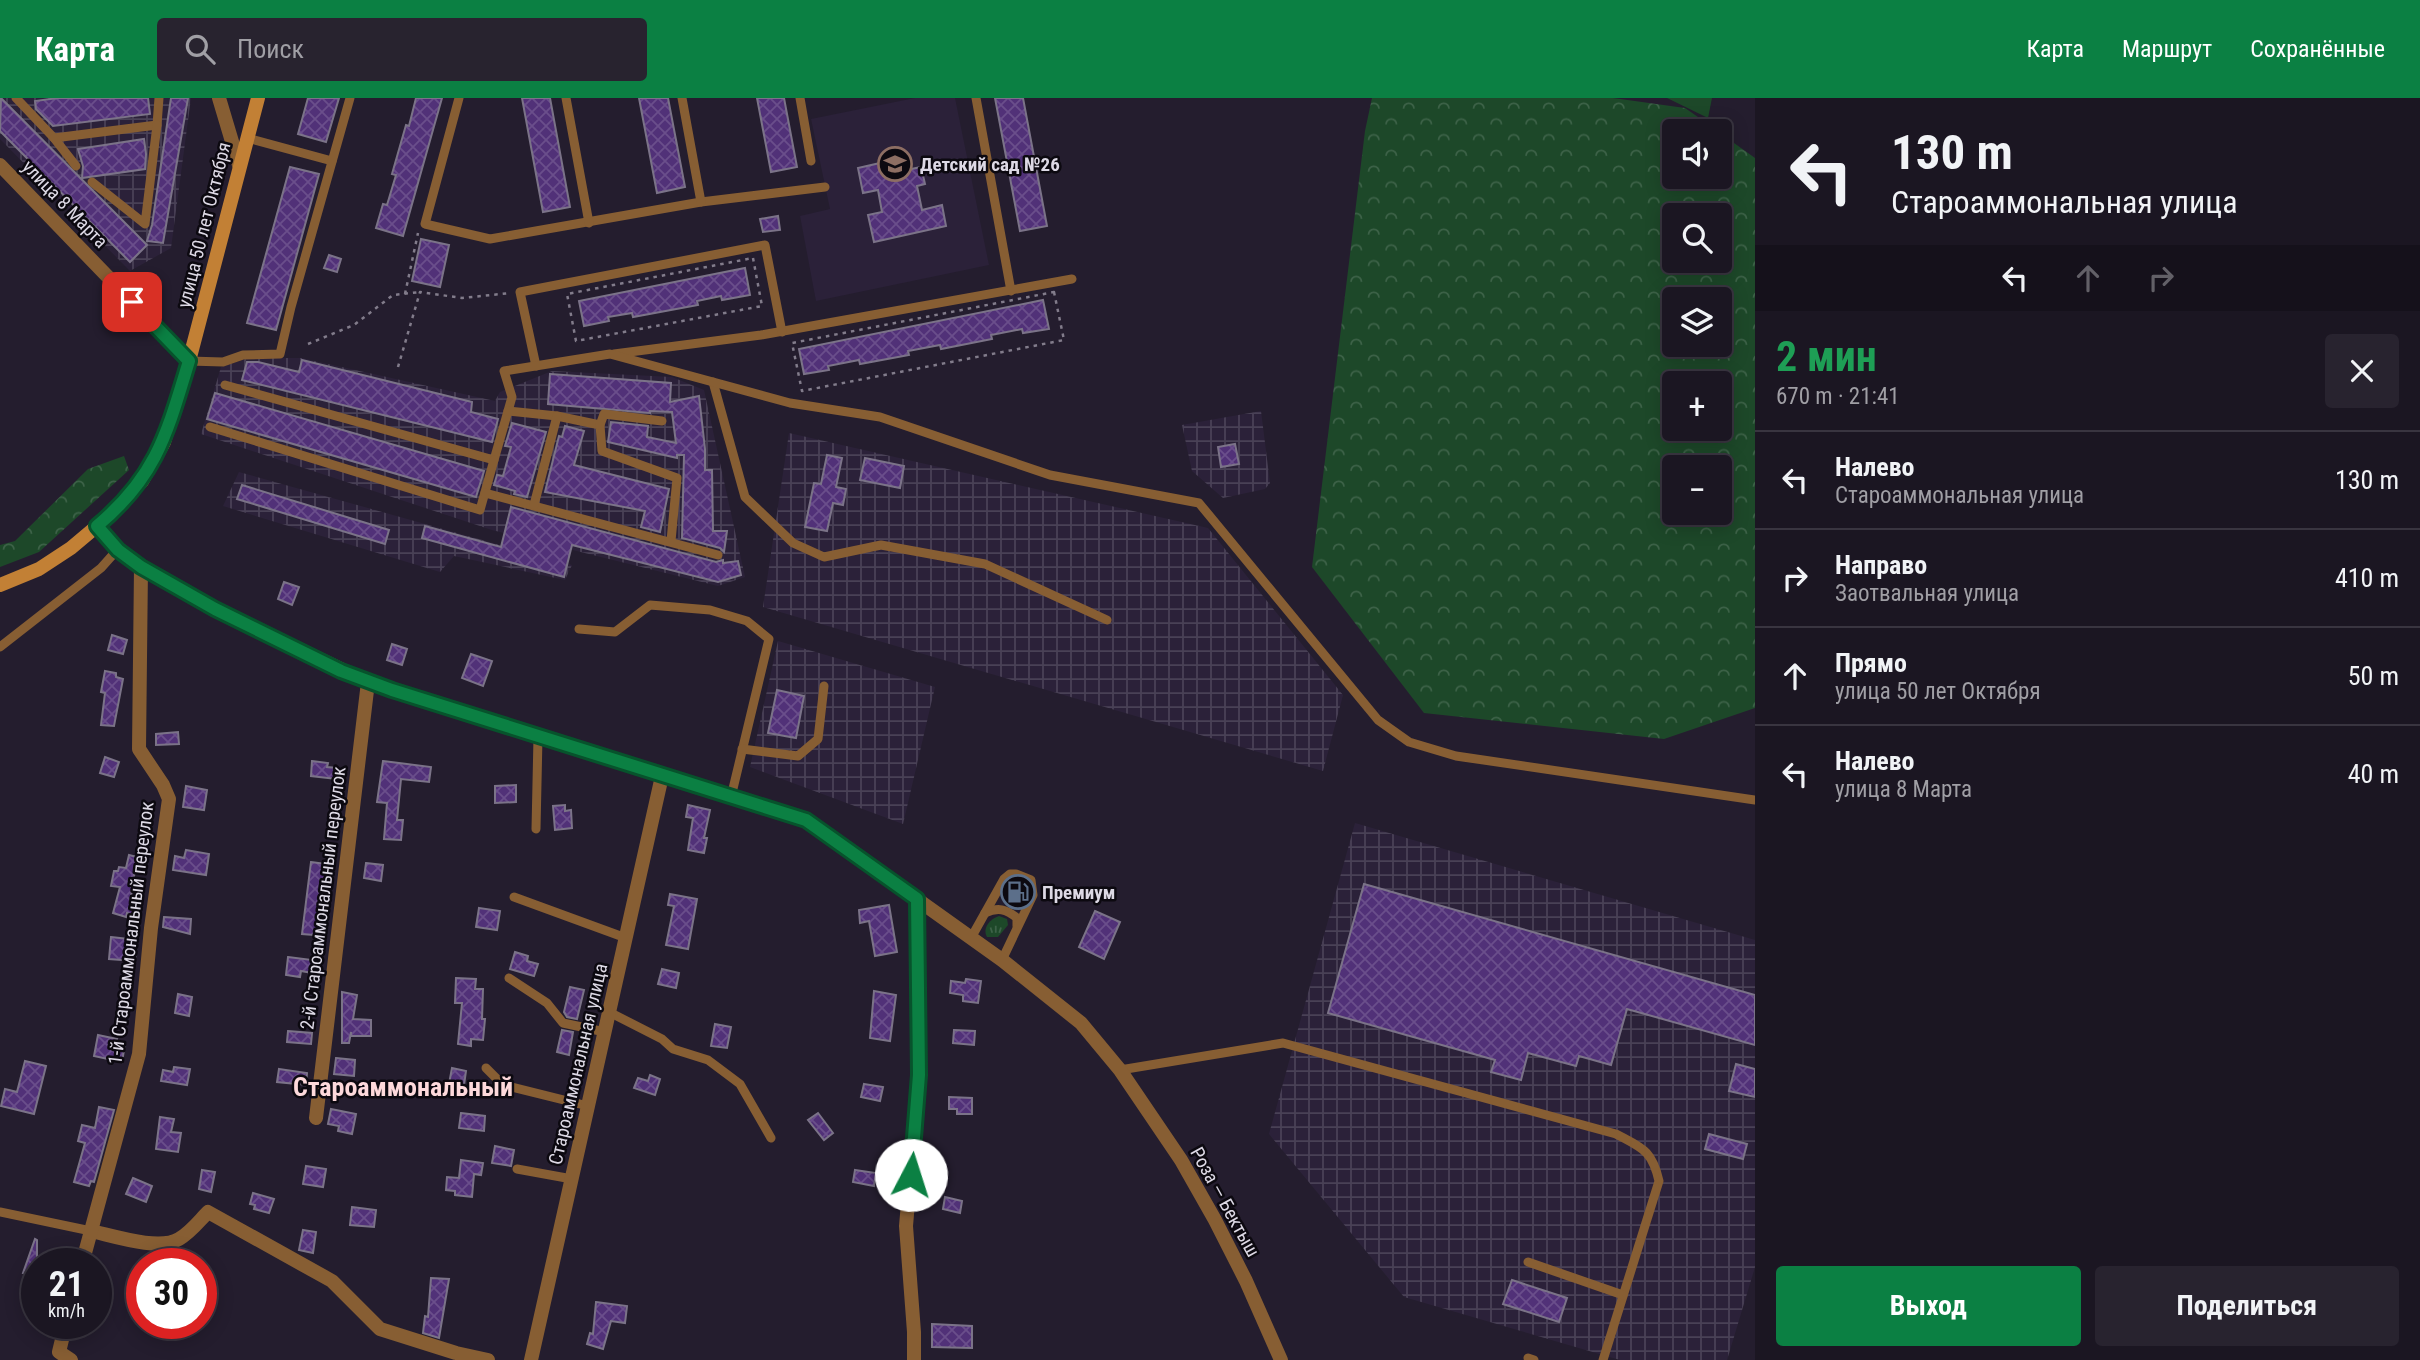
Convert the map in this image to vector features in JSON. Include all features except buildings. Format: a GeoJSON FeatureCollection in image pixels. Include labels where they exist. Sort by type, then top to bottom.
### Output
{"type":"FeatureCollection","features":[{"type":"Feature","properties":{"kind":"main road","name":"улица 50 лет Октября"},"geometry":{"type":"LineString","coordinates":[[0,585],[38,569],[71,548],[97,526],[142,481],[164,442],[189,361],[258,98]]}},
{"type":"Feature","properties":{"kind":"street"},"geometry":{"type":"LineString","coordinates":[[219,98],[239,165]]}},
{"type":"Feature","properties":{"kind":"street","name":"улица 8 Марта"},"geometry":{"type":"LineString","coordinates":[[0,165],[189,361]]}},
{"type":"Feature","properties":{"kind":"street"},"geometry":{"type":"LineString","coordinates":[[97,526],[118,550],[141,567],[215,609],[368,682],[806,820],[1002,960],[1081,1023],[1120,1070]]}},
{"type":"Feature","properties":{"kind":"street","name":"1-й Староаммональный переулок"},"geometry":{"type":"LineString","coordinates":[[86,1248],[139,1054],[151,928],[169,799],[139,749],[141,567]]}},
{"type":"Feature","properties":{"kind":"street","name":"2-й Староаммональный переулок"},"geometry":{"type":"LineString","coordinates":[[316,1118],[368,682]]}},
{"type":"Feature","properties":{"kind":"street","name":"Староаммональная улица"},"geometry":{"type":"LineString","coordinates":[[531,1360],[662,776]]}},
{"type":"Feature","properties":{"kind":"street"},"geometry":{"type":"LineString","coordinates":[[914,1360],[906,1226],[919,1075],[917,899]]}},
{"type":"Feature","properties":{"kind":"street","name":"Роза — Бектыш"},"geometry":{"type":"LineString","coordinates":[[1120,1070],[1181,1160],[1215,1220],[1281,1360]]}},
{"type":"Feature","properties":{"kind":"street"},"geometry":{"type":"LineString","coordinates":[[91,1231],[162,1244],[177,1240],[191,1231],[208,1212],[332,1280],[380,1329],[488,1360]]}},
{"type":"Feature","properties":{"kind":"street"},"geometry":{"type":"LineString","coordinates":[[62,1357],[64,1339]]}},
{"type":"Feature","properties":{"kind":"lane"},"geometry":{"type":"LineString","coordinates":[[16,98],[76,166]]}},
{"type":"Feature","properties":{"kind":"lane"},"geometry":{"type":"LineString","coordinates":[[92,182],[145,223],[159,98]]}},
{"type":"Feature","properties":{"kind":"lane"},"geometry":{"type":"LineString","coordinates":[[189,361],[223,362],[243,355],[280,354],[349,98]]}},
{"type":"Feature","properties":{"kind":"lane"},"geometry":{"type":"LineString","coordinates":[[459,98],[425,224],[490,239],[701,202],[825,187]]}},
{"type":"Feature","properties":{"kind":"lane"},"geometry":{"type":"LineString","coordinates":[[566,98],[589,223]]}},
{"type":"Feature","properties":{"kind":"lane"},"geometry":{"type":"LineString","coordinates":[[682,98],[701,202]]}},
{"type":"Feature","properties":{"kind":"lane"},"geometry":{"type":"LineString","coordinates":[[800,98],[811,161]]}},
{"type":"Feature","properties":{"kind":"lane"},"geometry":{"type":"LineString","coordinates":[[976,98],[1010,290]]}},
{"type":"Feature","properties":{"kind":"lane"},"geometry":{"type":"LineString","coordinates":[[54,138],[157,125]]}},
{"type":"Feature","properties":{"kind":"lane"},"geometry":{"type":"LineString","coordinates":[[247,138],[332,161]]}},
{"type":"Feature","properties":{"kind":"lane"},"geometry":{"type":"LineString","coordinates":[[536,366],[520,292],[765,245],[782,332]]}},
{"type":"Feature","properties":{"kind":"lane"},"geometry":{"type":"LineString","coordinates":[[210,427],[480,510],[512,397],[504,371],[610,354],[782,332],[1072,279]]}},
{"type":"Feature","properties":{"kind":"lane"},"geometry":{"type":"LineString","coordinates":[[610,354],[790,403],[880,417],[1051,475],[1199,503],[1378,720],[1409,742],[1456,755],[1755,800]]}},
{"type":"Feature","properties":{"kind":"lane"},"geometry":{"type":"LineString","coordinates":[[713,382],[745,497],[793,544],[824,557],[881,545],[985,564],[1107,620]]}},
{"type":"Feature","properties":{"kind":"lane"},"geometry":{"type":"LineString","coordinates":[[225,385],[494,460]]}},
{"type":"Feature","properties":{"kind":"lane"},"geometry":{"type":"LineString","coordinates":[[508,411],[557,416],[600,425]]}},
{"type":"Feature","properties":{"kind":"lane"},"geometry":{"type":"LineString","coordinates":[[662,421],[604,414],[600,425],[602,451],[677,478],[671,541]]}},
{"type":"Feature","properties":{"kind":"lane"},"geometry":{"type":"LineString","coordinates":[[534,505],[557,416]]}},
{"type":"Feature","properties":{"kind":"lane"},"geometry":{"type":"LineString","coordinates":[[485,493],[718,555]]}},
{"type":"Feature","properties":{"kind":"lane"},"geometry":{"type":"LineString","coordinates":[[0,647],[101,568],[118,550]]}},
{"type":"Feature","properties":{"kind":"lane"},"geometry":{"type":"LineString","coordinates":[[579,629],[615,632],[650,605],[710,610],[747,621],[769,639],[731,797]]}},
{"type":"Feature","properties":{"kind":"lane"},"geometry":{"type":"LineString","coordinates":[[742,749],[797,756],[818,739],[824,686]]}},
{"type":"Feature","properties":{"kind":"lane"},"geometry":{"type":"LineString","coordinates":[[536,829],[538,737]]}},
{"type":"Feature","properties":{"kind":"lane"},"geometry":{"type":"LineString","coordinates":[[971,938],[1004,879],[1010,874],[1031,880],[1032,895],[1002,960]]}},
{"type":"Feature","properties":{"kind":"lane"},"geometry":{"type":"LineString","coordinates":[[514,897],[626,938]]}},
{"type":"Feature","properties":{"kind":"lane"},"geometry":{"type":"LineString","coordinates":[[985,913],[1000,909],[1010,912],[1017,918],[1017,928]]}},
{"type":"Feature","properties":{"kind":"lane"},"geometry":{"type":"LineString","coordinates":[[509,978],[547,1003],[563,1023],[605,1032]]}},
{"type":"Feature","properties":{"kind":"lane"},"geometry":{"type":"LineString","coordinates":[[609,1012],[662,1039],[673,1049],[708,1060],[740,1084],[771,1138]]}},
{"type":"Feature","properties":{"kind":"lane"},"geometry":{"type":"LineString","coordinates":[[1120,1070],[1283,1043],[1616,1134],[1639,1146],[1655,1161],[1660,1181],[1603,1360]]}},
{"type":"Feature","properties":{"kind":"lane"},"geometry":{"type":"LineString","coordinates":[[486,1068],[503,1084],[588,1106]]}},
{"type":"Feature","properties":{"kind":"lane"},"geometry":{"type":"LineString","coordinates":[[517,1169],[572,1179]]}},
{"type":"Feature","properties":{"kind":"lane"},"geometry":{"type":"LineString","coordinates":[[0,1212],[91,1231]]}},
{"type":"Feature","properties":{"kind":"lane"},"geometry":{"type":"LineString","coordinates":[[1528,1262],[1623,1295]]}},
{"type":"Feature","properties":{"kind":"path"},"geometry":{"type":"LineString","coordinates":[[405,294],[415,240]]}},
{"type":"Feature","properties":{"kind":"path"},"geometry":{"type":"LineString","coordinates":[[753,258],[762,306],[576,341],[567,294],[677,273],[753,258]]}},
{"type":"Feature","properties":{"kind":"path"},"geometry":{"type":"LineString","coordinates":[[710,267],[712,275]]}},
{"type":"Feature","properties":{"kind":"path"},"geometry":{"type":"LineString","coordinates":[[677,273],[678,281]]}},
{"type":"Feature","properties":{"kind":"path"},"geometry":{"type":"LineString","coordinates":[[643,279],[645,288]]}},
{"type":"Feature","properties":{"kind":"path"},"geometry":{"type":"LineString","coordinates":[[610,285],[612,294]]}},
{"type":"Feature","properties":{"kind":"path"},"geometry":{"type":"LineString","coordinates":[[398,367],[420,292]]}},
{"type":"Feature","properties":{"kind":"path"},"geometry":{"type":"LineString","coordinates":[[308,344],[354,325],[393,295],[420,292],[461,298],[520,292]]}},
{"type":"Feature","properties":{"kind":"path"},"geometry":{"type":"LineString","coordinates":[[1054,292],[1063,340],[802,391],[792,343],[1007,301],[1054,292]]}},
{"type":"Feature","properties":{"kind":"path"},"geometry":{"type":"LineString","coordinates":[[1007,301],[1008,307]]}},
{"type":"Feature","properties":{"kind":"path"},"geometry":{"type":"LineString","coordinates":[[972,308],[973,314]]}},
{"type":"Feature","properties":{"kind":"path"},"geometry":{"type":"LineString","coordinates":[[937,315],[938,321]]}},
{"type":"Feature","properties":{"kind":"path"},"geometry":{"type":"LineString","coordinates":[[902,322],[903,328]]}},
{"type":"Feature","properties":{"kind":"path"},"geometry":{"type":"LineString","coordinates":[[867,328],[868,335]]}},
{"type":"Feature","properties":{"kind":"path"},"geometry":{"type":"LineString","coordinates":[[832,335],[834,342]]}},
{"type":"Feature","properties":{"kind":"shaded area"},"geometry":{"type":"Polygon","coordinates":[[[0,98],[191,98],[171,248],[130,271],[0,139],[0,98]]]}},
{"type":"Feature","properties":{"kind":"shaded area","name":"Детский сад №26"},"geometry":{"type":"Polygon","coordinates":[[[915,98],[955,98],[989,265],[816,301],[800,216],[830,209],[811,119],[915,98]]]}},
{"type":"Feature","properties":{"kind":"shaded area"},"geometry":{"type":"Polygon","coordinates":[[[249,358],[301,358],[495,401],[500,392],[552,371],[672,377],[704,390],[745,577],[718,586],[492,530],[201,434],[221,367],[249,358]]]}},
{"type":"Feature","properties":{"kind":"shaded area"},"geometry":{"type":"Polygon","coordinates":[[[1261,411],[1270,483],[1265,489],[1223,498],[1192,471],[1182,425],[1261,411]]]}},
{"type":"Feature","properties":{"kind":"shaded area"},"geometry":{"type":"Polygon","coordinates":[[[789,433],[1208,528],[1343,695],[1323,771],[763,607],[789,433]]]}},
{"type":"Feature","properties":{"kind":"shaded area"},"geometry":{"type":"Polygon","coordinates":[[[239,472],[572,565],[565,580],[454,556],[440,572],[223,506],[239,472]]]}},
{"type":"Feature","properties":{"kind":"shaded area"},"geometry":{"type":"Polygon","coordinates":[[[778,641],[935,687],[903,824],[750,767],[778,641]]]}},
{"type":"Feature","properties":{"kind":"shaded area"},"geometry":{"type":"Polygon","coordinates":[[[1355,823],[1755,940],[1755,1267],[1727,1360],[1620,1360],[1404,1297],[1269,1134],[1355,823]]]}},
{"type":"Feature","properties":{"kind":"green space"},"geometry":{"type":"Polygon","coordinates":[[[1372,98],[1613,98],[1685,108],[1701,119],[1662,119],[1662,189],[1732,189],[1732,142],[1755,158],[1755,708],[1664,739],[1424,713],[1312,567],[1365,131],[1372,98]]]}},
{"type":"Feature","properties":{"kind":"green space"},"geometry":{"type":"Polygon","coordinates":[[[1667,98],[1712,98],[1708,118],[1667,98]]]}},
{"type":"Feature","properties":{"kind":"green space"},"geometry":{"type":"Polygon","coordinates":[[[124,456],[129,470],[39,552],[0,567],[0,545],[15,541],[88,469],[124,456]]]}},
{"type":"Feature","properties":{"kind":"green space"},"geometry":{"type":"Polygon","coordinates":[[[999,916],[1007,919],[1008,925],[998,937],[987,937],[988,924],[999,916]]]}},
{"type":"Feature","properties":{"kind":"place","name":"Детский сад №26"},"geometry":{"type":"Point","coordinates":[895,164]}},
{"type":"Feature","properties":{"kind":"place","name":"Премиум"},"geometry":{"type":"Point","coordinates":[1018,892]}},
{"type":"Feature","properties":{"kind":"district","name":"Староаммональный"},"geometry":{"type":"Point","coordinates":[403,1087]}},
{"type":"Feature","properties":{"kind":"route"},"geometry":{"type":"LineString","coordinates":[[132,302],[189,361],[164,442],[142,481],[97,526],[118,550],[141,567],[215,609],[368,682],[806,820],[917,899],[919,1075],[911,1175]]}}]}
